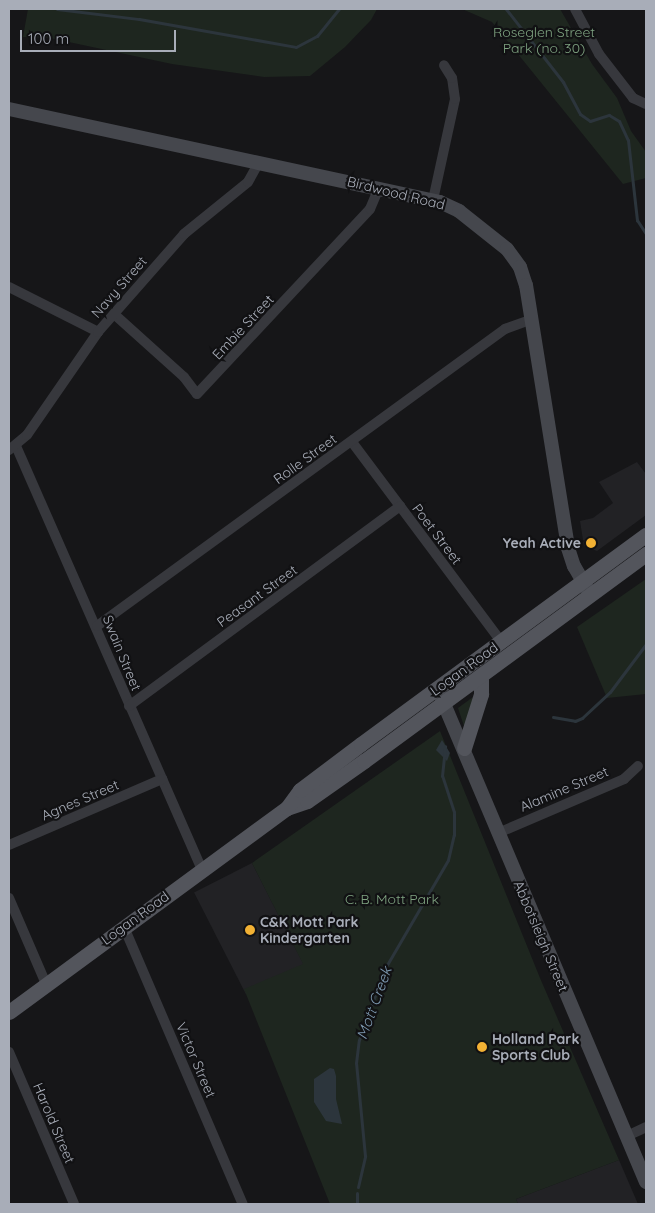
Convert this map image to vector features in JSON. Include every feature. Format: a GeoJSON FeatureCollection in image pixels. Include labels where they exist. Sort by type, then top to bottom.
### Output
{"type":"FeatureCollection","features":[{"type":"Feature","properties":{"kind":"main road","name":"Logan Road"},"geometry":{"type":"LineString","coordinates":[[287,808],[300,790],[646,536]]}},
{"type":"Feature","properties":{"kind":"main road","name":"Logan Road"},"geometry":{"type":"LineString","coordinates":[[9,1012],[287,808],[307,800],[444,703],[646,554]]}},
{"type":"Feature","properties":{"kind":"main road"},"geometry":{"type":"LineString","coordinates":[[464,748],[481,694],[481,676]]}},
{"type":"Feature","properties":{"kind":"street"},"geometry":{"type":"LineString","coordinates":[[575,9],[599,54],[633,98],[645,104]]}},
{"type":"Feature","properties":{"kind":"street"},"geometry":{"type":"LineString","coordinates":[[433,200],[455,99],[452,78],[444,65]]}},
{"type":"Feature","properties":{"kind":"street","name":"Birdwood Road"},"geometry":{"type":"LineString","coordinates":[[9,109],[433,200],[459,211],[512,255],[523,275],[532,319],[568,548],[583,582],[592,595]]}},
{"type":"Feature","properties":{"kind":"street","name":"Navy Street"},"geometry":{"type":"LineString","coordinates":[[12,448],[98,332],[184,234],[248,182],[259,162]]}},
{"type":"Feature","properties":{"kind":"street","name":"Embie Street"},"geometry":{"type":"LineString","coordinates":[[114,314],[184,377],[197,394],[370,209],[379,188]]}},
{"type":"Feature","properties":{"kind":"street"},"geometry":{"type":"LineString","coordinates":[[9,287],[98,332]]}},
{"type":"Feature","properties":{"kind":"street","name":"Rolle Street"},"geometry":{"type":"LineString","coordinates":[[96,626],[352,442],[505,329],[532,319]]}},
{"type":"Feature","properties":{"kind":"street","name":"Poet Street"},"geometry":{"type":"LineString","coordinates":[[352,442],[501,642]]}},
{"type":"Feature","properties":{"kind":"street","name":"Swain Street"},"geometry":{"type":"LineString","coordinates":[[12,448],[96,626],[202,870]]}},
{"type":"Feature","properties":{"kind":"street","name":"Peasant Street"},"geometry":{"type":"LineString","coordinates":[[130,706],[400,506]]}},
{"type":"Feature","properties":{"kind":"street","name":"Abbotsleigh Street"},"geometry":{"type":"LineString","coordinates":[[437,688],[646,1182]]}},
{"type":"Feature","properties":{"kind":"street","name":"Alamine Street"},"geometry":{"type":"LineString","coordinates":[[498,833],[624,779],[638,766]]}},
{"type":"Feature","properties":{"kind":"street","name":"Agnes Street"},"geometry":{"type":"LineString","coordinates":[[9,845],[162,779]]}},
{"type":"Feature","properties":{"kind":"street"},"geometry":{"type":"LineString","coordinates":[[9,898],[46,984]]}},
{"type":"Feature","properties":{"kind":"street","name":"Victor Street"},"geometry":{"type":"LineString","coordinates":[[124,927],[244,1204]]}},
{"type":"Feature","properties":{"kind":"street","name":"Harold Street"},"geometry":{"type":"LineString","coordinates":[[9,1052],[74,1204]]}},
{"type":"Feature","properties":{"kind":"street"},"geometry":{"type":"LineString","coordinates":[[627,1136],[646,1127]]}},
{"type":"Feature","properties":{"kind":"shaded area"},"geometry":{"type":"Polygon","coordinates":[[[637,462],[646,474],[646,515],[597,551],[584,546],[580,521],[593,518],[613,503],[599,482],[637,462]]]}},
{"type":"Feature","properties":{"kind":"shaded area"},"geometry":{"type":"Polygon","coordinates":[[[442,740],[450,753],[447,761],[436,750],[442,740]]]}},
{"type":"Feature","properties":{"kind":"shaded area","name":"C&K Mott Park Kindergarten"},"geometry":{"type":"Polygon","coordinates":[[[252,863],[304,965],[246,994],[194,893],[252,863]]]}},
{"type":"Feature","properties":{"kind":"shaded area"},"geometry":{"type":"Polygon","coordinates":[[[330,1068],[334,1069],[336,1076],[336,1099],[342,1124],[326,1121],[314,1102],[314,1079],[330,1068]]]}},
{"type":"Feature","properties":{"kind":"shaded area"},"geometry":{"type":"Polygon","coordinates":[[[619,1160],[638,1204],[518,1204],[516,1199],[619,1160]]]}},
{"type":"Feature","properties":{"kind":"green space"},"geometry":{"type":"Polygon","coordinates":[[[28,9],[377,9],[371,20],[345,47],[310,76],[264,77],[172,64],[50,38],[23,37],[28,9]]]}},
{"type":"Feature","properties":{"kind":"green space","name":"Roseglen Street Park (no. 30)"},"geometry":{"type":"Polygon","coordinates":[[[462,9],[560,9],[592,64],[617,98],[631,131],[646,152],[646,178],[623,184],[492,22],[462,9]]]}},
{"type":"Feature","properties":{"kind":"green space"},"geometry":{"type":"Polygon","coordinates":[[[646,579],[646,694],[607,698],[577,627],[646,579]]]}},
{"type":"Feature","properties":{"kind":"green space"},"geometry":{"type":"Polygon","coordinates":[[[473,697],[465,729],[458,708],[473,697]]]}},
{"type":"Feature","properties":{"kind":"green space","name":"C. B. Mott Park"},"geometry":{"type":"Polygon","coordinates":[[[440,731],[540,978],[619,1160],[516,1199],[518,1204],[330,1204],[244,989],[303,964],[252,863],[440,731]]]}},
{"type":"Feature","properties":{"kind":"waterway"},"geometry":{"type":"LineString","coordinates":[[57,9],[139,19],[296,47],[317,36],[339,9]]}},
{"type":"Feature","properties":{"kind":"waterway","name":"Mott Creek"},"geometry":{"type":"LineString","coordinates":[[506,9],[563,82],[580,114],[590,121],[609,115],[619,121],[628,140],[637,220],[646,234]]}},
{"type":"Feature","properties":{"kind":"waterway","name":"Mott Creek"},"geometry":{"type":"LineString","coordinates":[[553,717],[575,721],[582,718],[610,692],[646,644]]}},
{"type":"Feature","properties":{"kind":"waterway","name":"Mott Creek"},"geometry":{"type":"LineString","coordinates":[[358,1187],[365,1156],[356,1063],[359,1040],[384,970],[448,860],[454,835],[454,812],[442,776],[445,746]]}},
{"type":"Feature","properties":{"kind":"waterway","name":"Mott Creek"},"geometry":{"type":"LineString","coordinates":[[357,1193],[357,1204]]}},
{"type":"Feature","properties":{"kind":"place","name":"Yeah Active"},"geometry":{"type":"Point","coordinates":[591,543]}},
{"type":"Feature","properties":{"kind":"place","name":"C&K Mott Park Kindergarten"},"geometry":{"type":"Point","coordinates":[250,930]}},
{"type":"Feature","properties":{"kind":"place","name":"Holland Park Sports Club"},"geometry":{"type":"Point","coordinates":[482,1047]}}]}
